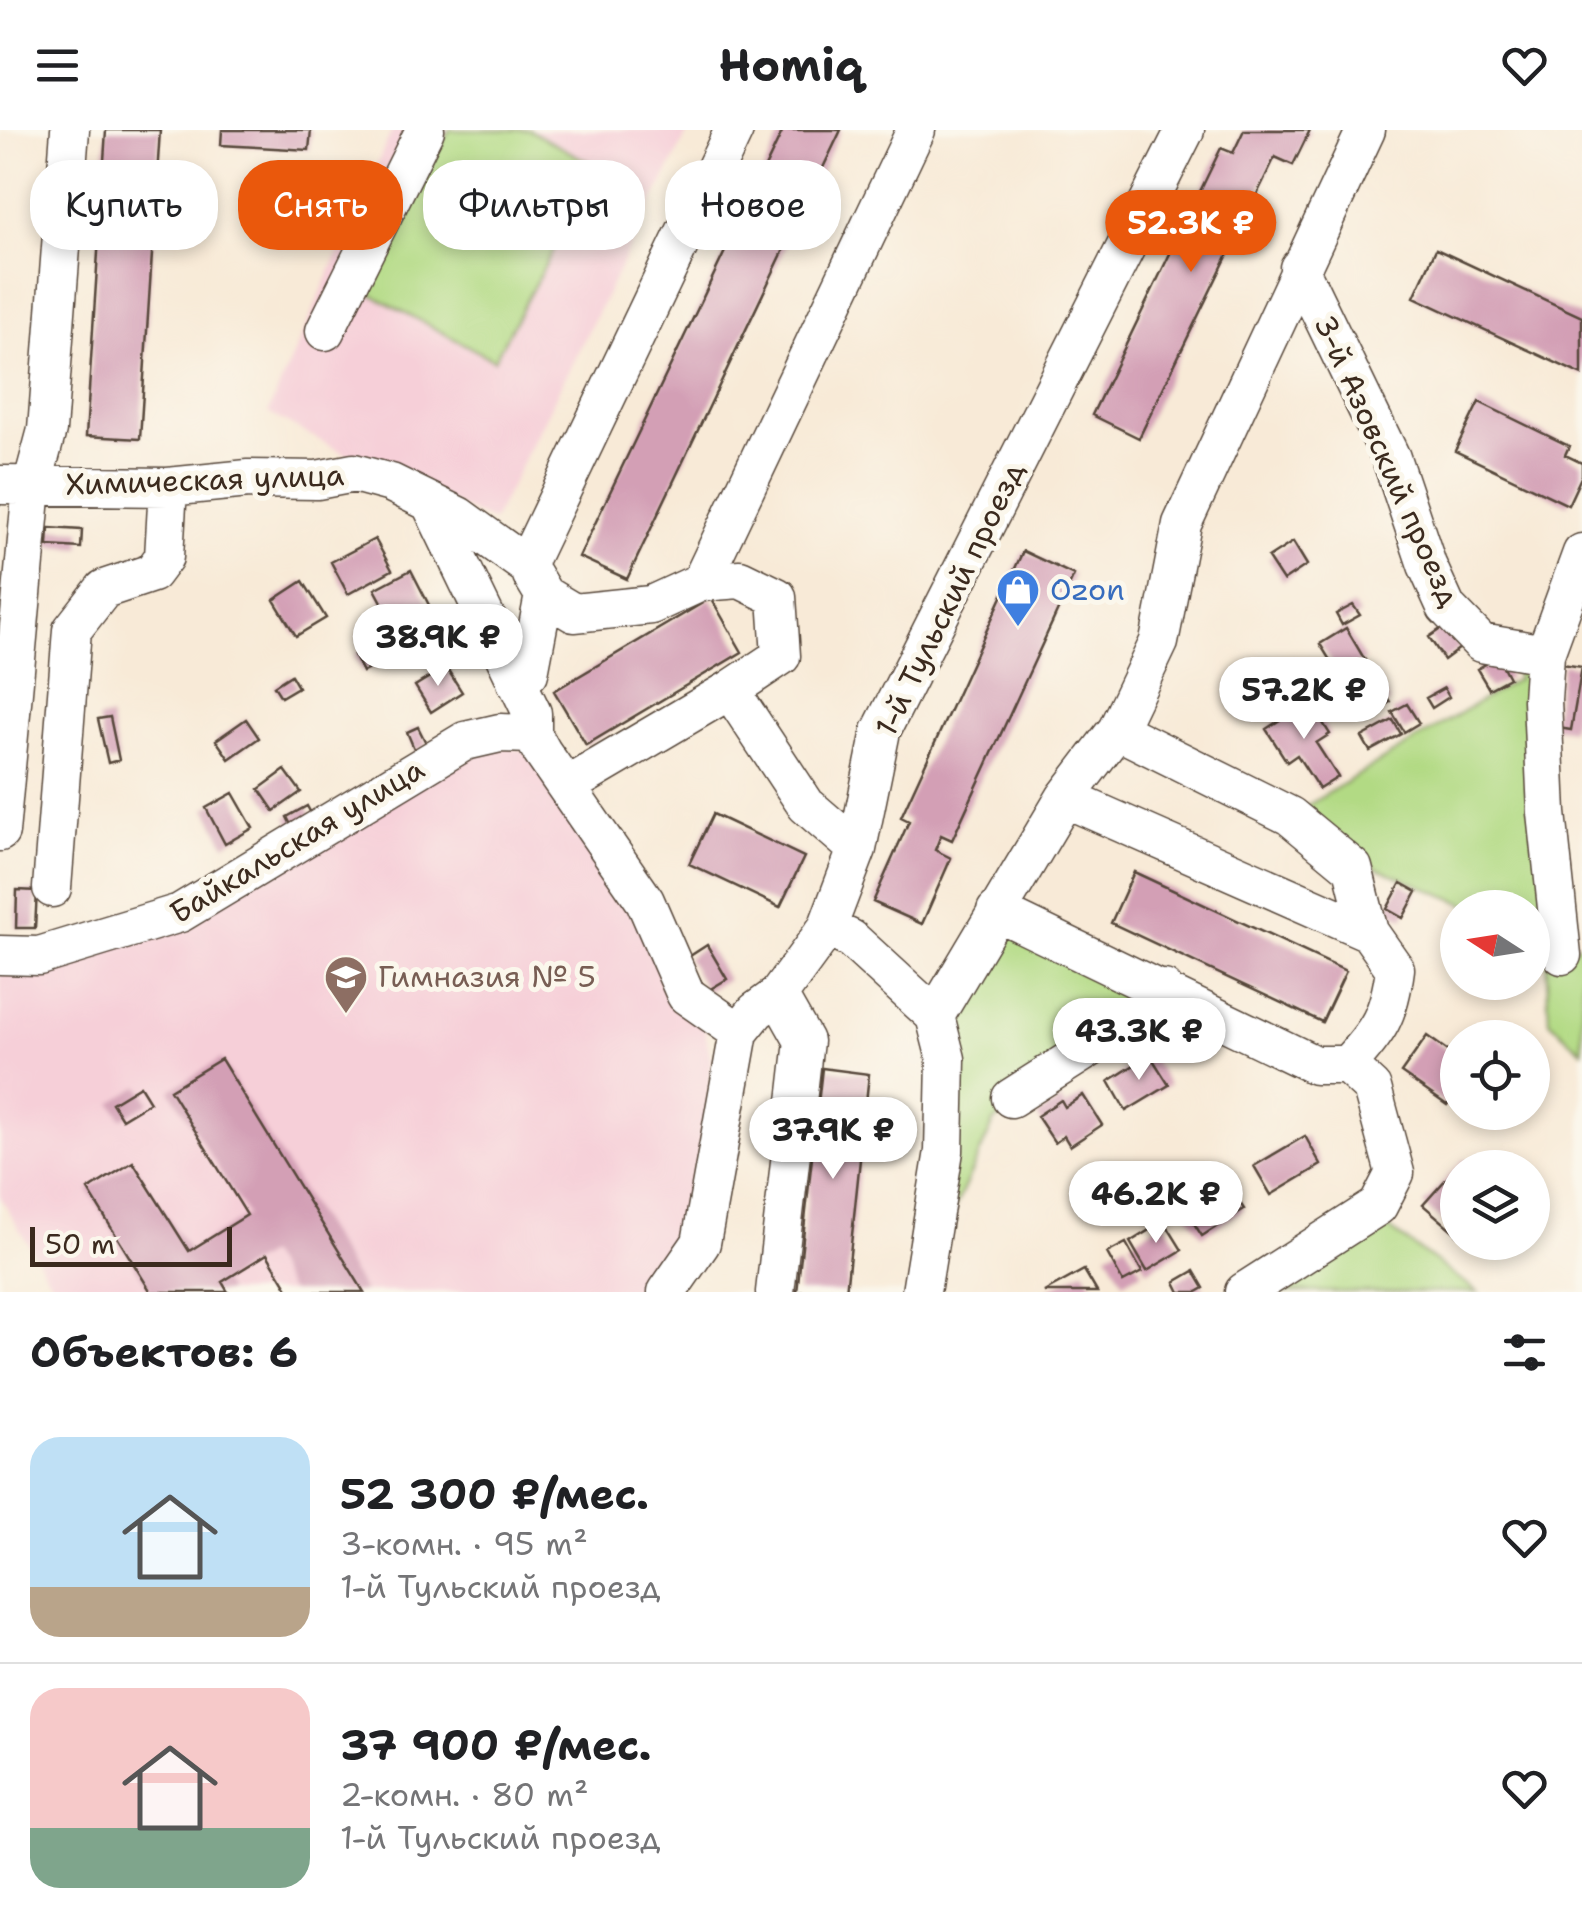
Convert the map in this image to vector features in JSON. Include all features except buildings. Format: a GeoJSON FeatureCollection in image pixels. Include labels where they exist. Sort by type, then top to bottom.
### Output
{"type":"FeatureCollection","features":[{"type":"Feature","properties":{"kind":"street"},"geometry":{"type":"LineString","coordinates":[[0,832],[16,486],[47,430],[70,130]]}},
{"type":"Feature","properties":{"kind":"street"},"geometry":{"type":"LineString","coordinates":[[325,331],[425,130]]}},
{"type":"Feature","properties":{"kind":"street"},"geometry":{"type":"LineString","coordinates":[[516,682],[529,673],[535,580],[734,130]]}},
{"type":"Feature","properties":{"kind":"street"},"geometry":{"type":"LineString","coordinates":[[702,582],[916,130]]}},
{"type":"Feature","properties":{"kind":"street","name":"1-й Тульский проезд"},"geometry":{"type":"LineString","coordinates":[[739,1032],[756,1011],[778,995],[827,928],[857,848],[881,732],[1184,130]]}},
{"type":"Feature","properties":{"kind":"street"},"geometry":{"type":"LineString","coordinates":[[935,1016],[1064,798],[1118,730],[1159,642],[1182,524],[1366,130]]}},
{"type":"Feature","properties":{"kind":"street","name":"3-й Азовский проезд"},"geometry":{"type":"LineString","coordinates":[[1299,268],[1391,458],[1427,565],[1446,607],[1481,642],[1545,654]]}},
{"type":"Feature","properties":{"kind":"street","name":"Химическая улица"},"geometry":{"type":"LineString","coordinates":[[16,486],[168,487],[248,479],[316,480],[354,473],[391,483],[458,516],[574,614],[652,605],[702,582]]}},
{"type":"Feature","properties":{"kind":"street"},"geometry":{"type":"LineString","coordinates":[[52,888],[72,630],[104,589],[152,573],[164,558],[168,487]]}},
{"type":"Feature","properties":{"kind":"street"},"geometry":{"type":"LineString","coordinates":[[431,504],[532,712],[532,734],[645,901],[686,995],[739,1032],[701,1243],[667,1292]]}},
{"type":"Feature","properties":{"kind":"street"},"geometry":{"type":"LineString","coordinates":[[1562,955],[1547,812],[1542,700],[1545,654],[1582,552]]}},
{"type":"Feature","properties":{"kind":"street"},"geometry":{"type":"LineString","coordinates":[[568,786],[781,656],[777,597],[740,578],[702,582]]}},
{"type":"Feature","properties":{"kind":"street"},"geometry":{"type":"LineString","coordinates":[[730,690],[806,804],[857,848]]}},
{"type":"Feature","properties":{"kind":"street"},"geometry":{"type":"LineString","coordinates":[[1118,730],[1290,816],[1353,868],[1369,932],[1395,969],[1390,1007],[1368,1043],[1348,1065]]}},
{"type":"Feature","properties":{"kind":"street","name":"Байкальская улица"},"geometry":{"type":"LineString","coordinates":[[0,955],[40,956],[180,914],[465,741],[500,733],[532,734]]}},
{"type":"Feature","properties":{"kind":"street"},"geometry":{"type":"LineString","coordinates":[[1064,798],[1369,932]]}},
{"type":"Feature","properties":{"kind":"street"},"geometry":{"type":"LineString","coordinates":[[996,911],[1314,1066],[1348,1065],[1372,1088],[1396,1173],[1378,1206],[1244,1292]]}},
{"type":"Feature","properties":{"kind":"street"},"geometry":{"type":"LineString","coordinates":[[827,928],[851,939],[935,1016],[946,1059],[944,1151],[926,1290]]}},
{"type":"Feature","properties":{"kind":"street"},"geometry":{"type":"LineString","coordinates":[[1011,1098],[1153,1008],[1164,990]]}},
{"type":"Feature","properties":{"kind":"street"},"geometry":{"type":"LineString","coordinates":[[775,1292],[804,1042],[778,995]]}},
{"type":"Feature","properties":{"kind":"shaded area"},"geometry":{"type":"Polygon","coordinates":[[[392,130],[689,130],[674,160],[665,160],[665,178],[645,218],[645,160],[423,160],[423,250],[629,250],[493,521],[357,460],[268,413],[339,250],[403,250],[403,160],[379,160],[392,130]]]}},
{"type":"Feature","properties":{"kind":"shaded area","name":"Гимназия № 5"},"geometry":{"type":"Polygon","coordinates":[[[501,744],[530,754],[705,1029],[712,1066],[706,1129],[685,1235],[649,1292],[57,1292],[0,1197],[0,971],[35,972],[474,747],[501,744]]]}},
{"type":"Feature","properties":{"kind":"green space"},"geometry":{"type":"Polygon","coordinates":[[[449,130],[529,130],[585,160],[433,160],[449,130]]]}},
{"type":"Feature","properties":{"kind":"green space"},"geometry":{"type":"Polygon","coordinates":[[[423,178],[423,250],[553,250],[494,360],[363,290],[384,250],[403,250],[403,216],[423,178]]]}},
{"type":"Feature","properties":{"kind":"green space"},"geometry":{"type":"Polygon","coordinates":[[[1510,658],[1533,664],[1570,949],[1582,943],[1582,1051],[1549,1020],[1550,890],[1440,890],[1440,894],[1368,864],[1295,813],[1517,679],[1510,658]]]}},
{"type":"Feature","properties":{"kind":"green space"},"geometry":{"type":"Polygon","coordinates":[[[1002,932],[1174,1003],[994,1122],[938,1245],[959,1013],[1002,932]]]}},
{"type":"Feature","properties":{"kind":"green space"},"geometry":{"type":"Polygon","coordinates":[[[1378,1221],[1478,1292],[1264,1292],[1378,1221]]]}},
{"type":"Feature","properties":{"kind":"place","name":"Ozon"},"geometry":{"type":"Point","coordinates":[1018,628]}},
{"type":"Feature","properties":{"kind":"place","name":"Гимназия № 5"},"geometry":{"type":"Point","coordinates":[346,1015]}}]}
